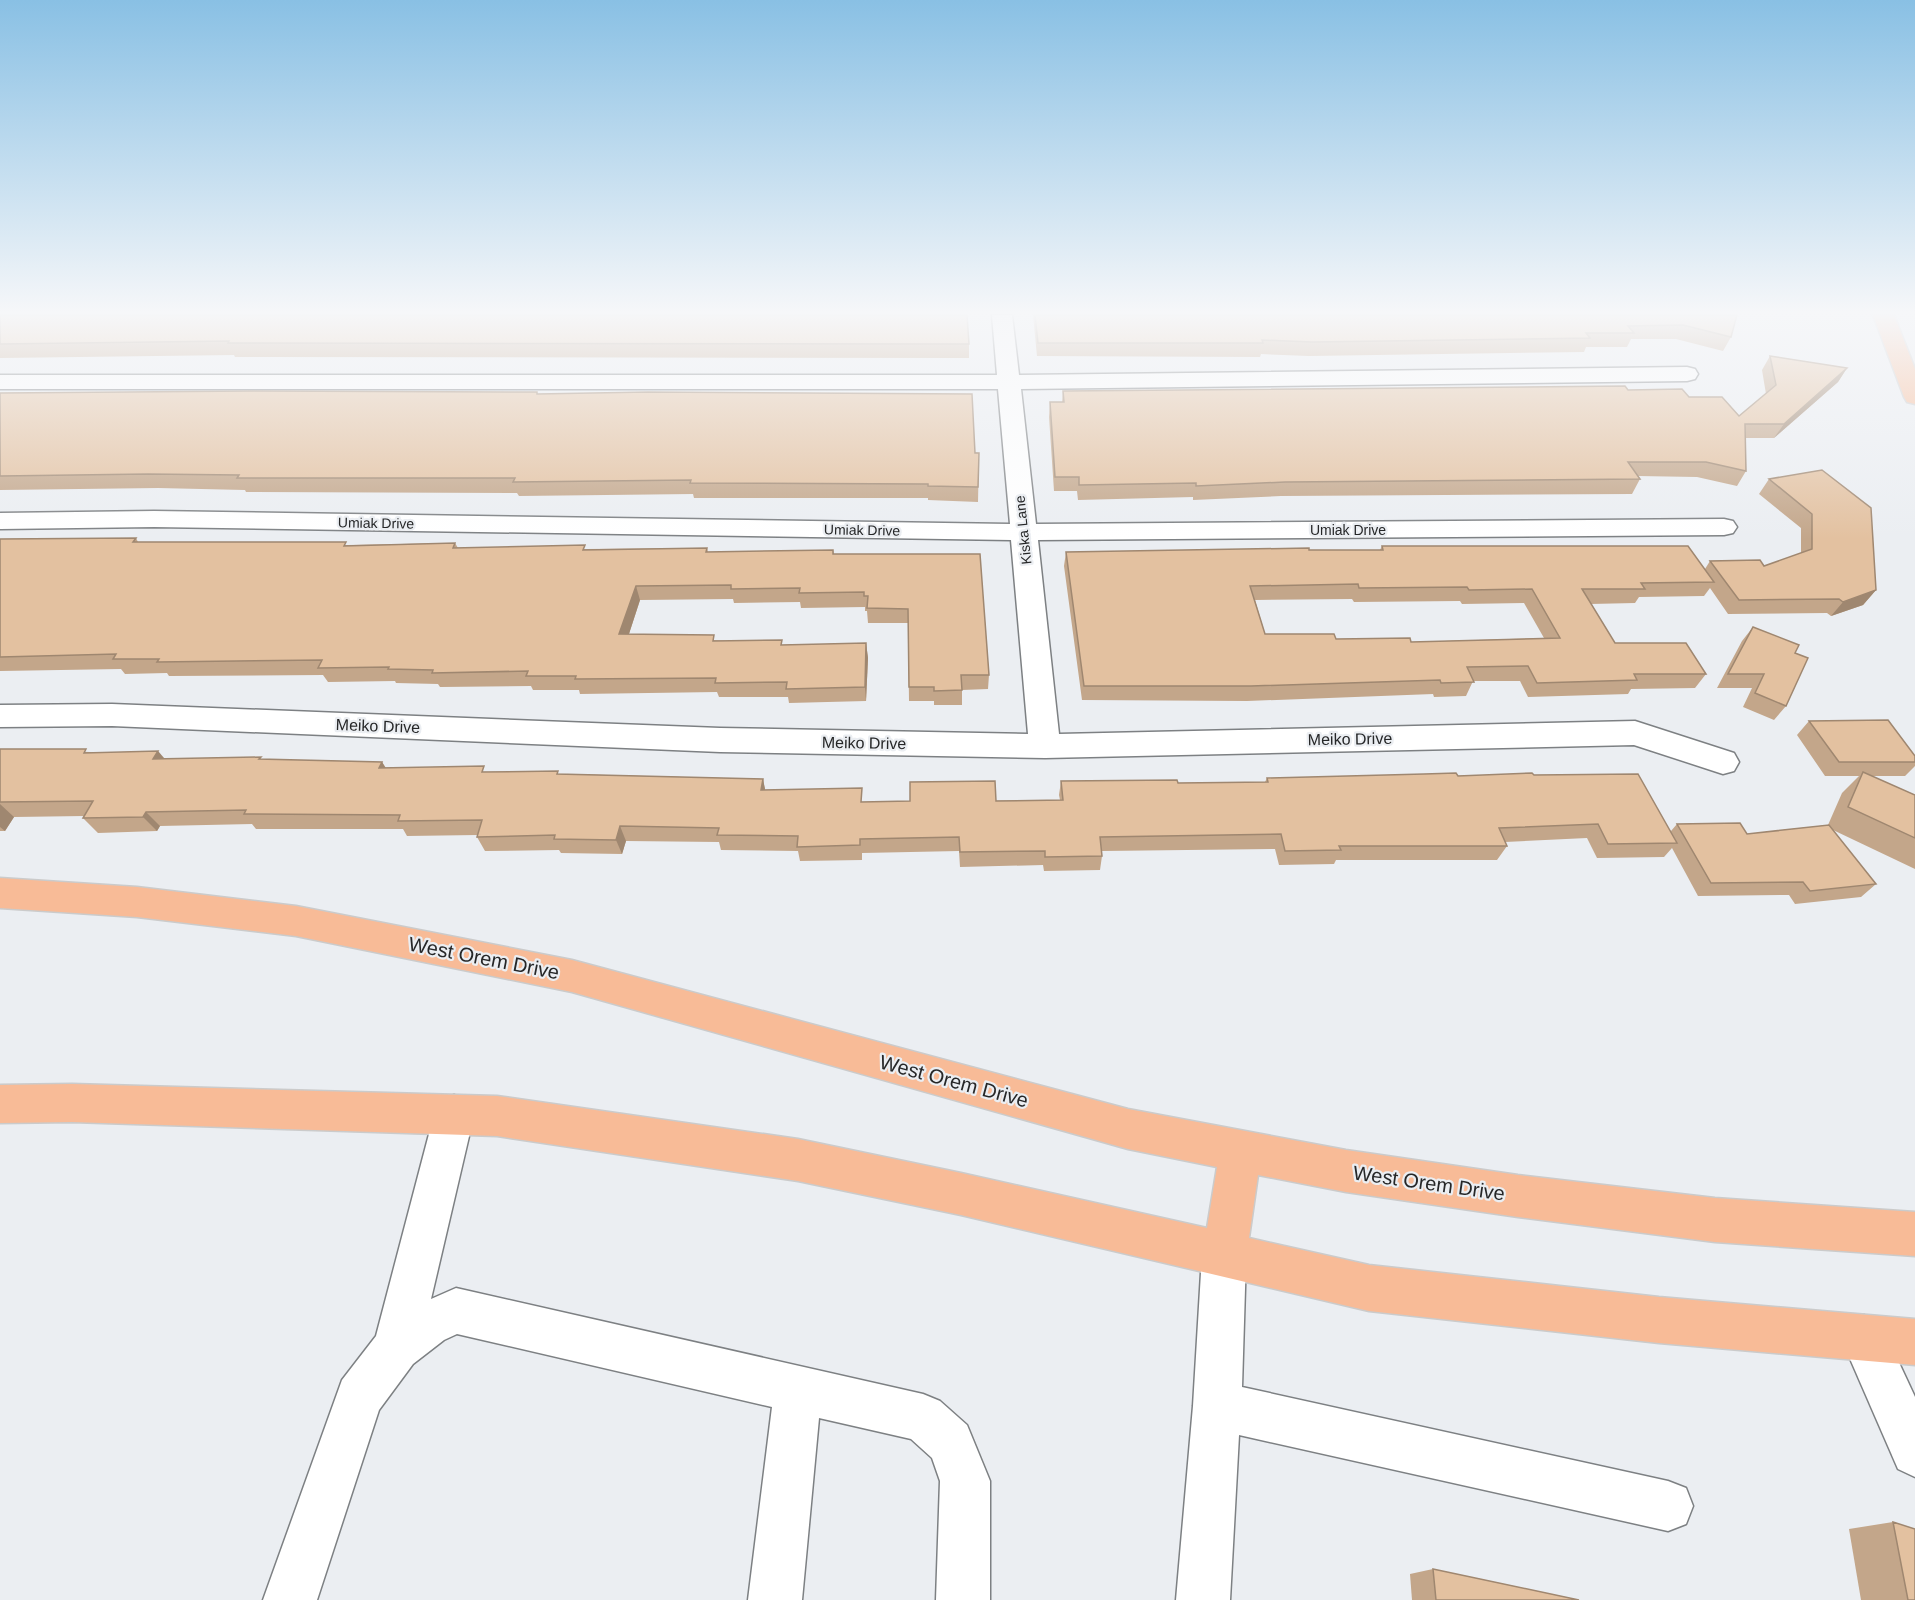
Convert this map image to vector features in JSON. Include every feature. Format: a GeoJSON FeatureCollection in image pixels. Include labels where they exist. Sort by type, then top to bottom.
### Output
{"type":"FeatureCollection","features":[{"type":"Feature","properties":{"kind":"main road","name":"West Orem Drive"},"geometry":{"type":"LineString","coordinates":[[0,893],[137,902],[296,921],[561,973],[1128,1129],[1346,1171],[1715,1220],[1915,1234]]}},
{"type":"Feature","properties":{"kind":"main road"},"geometry":{"type":"LineString","coordinates":[[0,1104],[72,1103],[497,1116],[798,1160],[961,1194],[1369,1288],[1659,1320],[1915,1342]]}},
{"type":"Feature","properties":{"kind":"main road"},"geometry":{"type":"LineString","coordinates":[[1224,1256],[1241,1151]]}},
{"type":"Feature","properties":{"kind":"street","name":"Kiska Lane"},"geometry":{"type":"LineString","coordinates":[[1009,390],[1045,746]]}},
{"type":"Feature","properties":{"kind":"street","name":"Umiak Drive"},"geometry":{"type":"LineString","coordinates":[[0,521],[154,519],[1024,532],[1724,527]]}},
{"type":"Feature","properties":{"kind":"street","name":"Meiko Drive"},"geometry":{"type":"LineString","coordinates":[[0,716],[112,715],[720,740],[1045,746],[1635,733],[1723,762]]}},
{"type":"Feature","properties":{"kind":"street"},"geometry":{"type":"LineString","coordinates":[[396,1347],[454,1115]]}},
{"type":"Feature","properties":{"kind":"street"},"geometry":{"type":"LineString","coordinates":[[1203,1600],[1217,1406],[1224,1256]]}},
{"type":"Feature","properties":{"kind":"street"},"geometry":{"type":"LineString","coordinates":[[290,1600],[359,1397],[396,1347],[428,1324],[456,1311],[923,1418],[950,1442],[965,1481],[963,1600]]}},
{"type":"Feature","properties":{"kind":"street"},"geometry":{"type":"LineString","coordinates":[[1864,1338],[1910,1432]]}},
{"type":"Feature","properties":{"kind":"street"},"geometry":{"type":"LineString","coordinates":[[775,1600],[798,1390]]}},
{"type":"Feature","properties":{"kind":"street"},"geometry":{"type":"LineString","coordinates":[[1217,1406],[1668,1506]]}},
{"type":"Feature","properties":{"kind":"building"},"geometry":{"type":"Polygon","coordinates":[[[1683,390],[1689,397],[1722,397],[1739,416],[1770,390],[1823,390],[1784,424],[1745,424],[1746,471],[1706,462],[1628,462],[1640,479],[1285,482],[1196,486],[1196,483],[1079,485],[1079,477],[1055,477],[1050,402],[1064,402],[1063,391],[1683,390]]]}},
{"type":"Feature","properties":{"kind":"building"},"geometry":{"type":"Polygon","coordinates":[[[537,392],[537,394],[648,392],[972,394],[975,453],[979,453],[978,487],[928,486],[928,484],[690,483],[691,480],[513,482],[515,478],[237,478],[239,475],[148,474],[0,476],[0,393],[537,392]]]}},
{"type":"Feature","properties":{"kind":"building"},"geometry":{"type":"Polygon","coordinates":[[[1822,470],[1871,508],[1876,590],[1843,602],[1839,599],[1739,600],[1710,561],[1760,560],[1764,566],[1812,549],[1812,514],[1769,479],[1822,470]]]}},
{"type":"Feature","properties":{"kind":"building"},"geometry":{"type":"Polygon","coordinates":[[[136,538],[133,542],[346,542],[344,546],[455,543],[453,548],[585,545],[583,550],[707,548],[706,552],[833,550],[833,554],[980,554],[989,675],[961,675],[962,690],[934,691],[934,687],[909,687],[908,609],[867,608],[868,596],[864,596],[864,592],[799,593],[800,588],[731,589],[731,585],[636,586],[619,634],[714,635],[713,641],[782,640],[781,645],[866,643],[865,687],[786,689],[787,682],[715,683],[716,678],[575,679],[576,676],[526,676],[528,671],[432,673],[433,670],[388,669],[389,667],[318,668],[322,660],[157,662],[159,659],[113,659],[116,654],[0,657],[0,539],[136,538]]]}},
{"type":"Feature","properties":{"kind":"building"},"geometry":{"type":"Polygon","coordinates":[[[1382,546],[1688,546],[1714,582],[1641,583],[1645,589],[1582,589],[1615,643],[1686,643],[1706,674],[1634,674],[1637,680],[1537,683],[1528,666],[1467,667],[1474,682],[1441,683],[1440,680],[1251,686],[1084,686],[1066,552],[1309,548],[1309,550],[1383,550],[1382,546]],[[1358,584],[1250,586],[1265,634],[1334,634],[1336,639],[1410,638],[1411,642],[1560,638],[1532,589],[1359,588],[1358,584]]]}},
{"type":"Feature","properties":{"kind":"building"},"geometry":{"type":"Polygon","coordinates":[[[1753,627],[1799,645],[1795,653],[1808,658],[1786,706],[1755,693],[1764,674],[1728,674],[1753,627]]]}},
{"type":"Feature","properties":{"kind":"building"},"geometry":{"type":"Polygon","coordinates":[[[1888,720],[1915,756],[1915,762],[1839,762],[1809,721],[1888,720]]]}},
{"type":"Feature","properties":{"kind":"building"},"geometry":{"type":"Polygon","coordinates":[[[0,749],[86,749],[84,753],[158,751],[153,759],[261,757],[259,759],[382,762],[379,768],[484,766],[482,772],[558,771],[557,774],[763,779],[761,790],[862,788],[861,802],[910,801],[910,782],[995,781],[996,801],[1063,800],[1061,781],[1268,782],[1267,778],[1456,773],[1458,776],[1532,773],[1534,775],[1638,774],[1677,843],[1608,844],[1598,824],[1499,828],[1507,846],[1339,846],[1341,850],[1285,851],[1281,834],[1100,837],[1102,856],[1045,857],[1045,851],[960,852],[959,837],[860,839],[860,845],[797,847],[798,836],[717,835],[719,828],[620,826],[616,840],[554,839],[555,835],[477,837],[482,820],[398,821],[400,815],[244,814],[246,810],[146,812],[143,817],[83,818],[93,801],[0,802],[0,749]]]}},
{"type":"Feature","properties":{"kind":"building"},"geometry":{"type":"Polygon","coordinates":[[[1863,772],[1915,795],[1915,838],[1848,807],[1863,772]]]}},
{"type":"Feature","properties":{"kind":"building"},"geometry":{"type":"Polygon","coordinates":[[[1740,823],[1747,834],[1829,825],[1876,884],[1810,891],[1803,882],[1711,883],[1677,824],[1740,823]]]}},
{"type":"Feature","properties":{"kind":"building"},"geometry":{"type":"Polygon","coordinates":[[[1893,1522],[1915,1529],[1915,1600],[1908,1600],[1893,1522]]]}},
{"type":"Feature","properties":{"kind":"building"},"geometry":{"type":"Polygon","coordinates":[[[1433,1569],[1579,1600],[1436,1600],[1433,1569]]]}}]}
